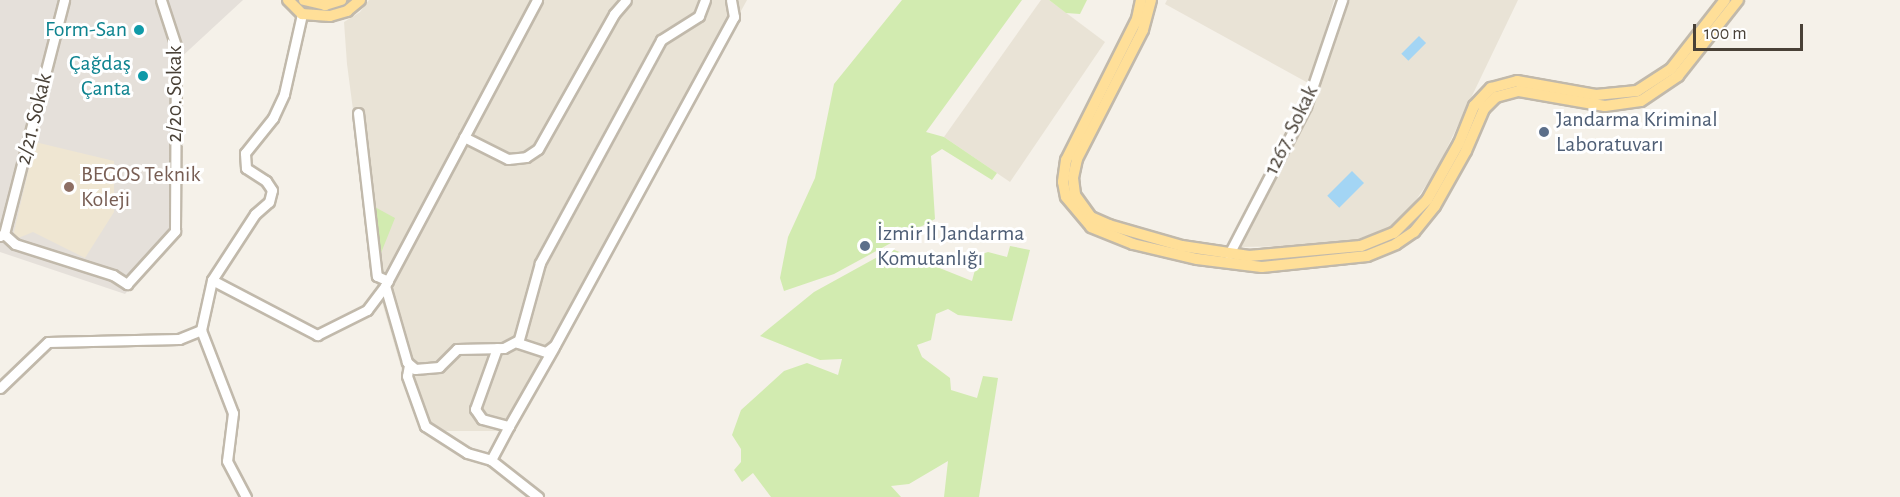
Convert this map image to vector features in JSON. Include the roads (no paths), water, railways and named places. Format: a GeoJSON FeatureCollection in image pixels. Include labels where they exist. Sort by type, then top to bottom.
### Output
{"type":"FeatureCollection","features":[{"type":"Feature","properties":{"kind":"main road"},"geometry":{"type":"LineString","coordinates":[[288,0],[308,15],[339,14],[360,0]]}},
{"type":"Feature","properties":{"kind":"main road"},"geometry":{"type":"LineString","coordinates":[[308,2],[331,4],[341,0]]}},
{"type":"Feature","properties":{"kind":"main road"},"geometry":{"type":"LineString","coordinates":[[1141,0],[1137,19],[1066,160],[1063,182],[1066,197],[1091,227],[1133,244],[1190,258],[1262,267],[1367,256],[1396,244],[1414,232],[1435,206],[1466,152],[1484,109],[1496,97],[1519,91],[1605,106],[1641,101],[1678,76],[1738,0]]}},
{"type":"Feature","properties":{"kind":"main road"},"geometry":{"type":"LineString","coordinates":[[1143,30],[1151,0]]}},
{"type":"Feature","properties":{"kind":"main road"},"geometry":{"type":"LineString","coordinates":[[1159,0],[1077,159],[1073,178],[1075,195],[1091,217],[1109,225],[1160,241],[1228,254],[1316,252],[1361,246],[1394,233],[1427,200],[1456,149],[1474,106],[1491,88],[1517,81],[1596,95],[1637,91],[1671,69],[1725,0]]}},
{"type":"Feature","properties":{"kind":"street","name":"2/21. Sokak"},"geometry":{"type":"LineString","coordinates":[[2,235],[64,0]]}},
{"type":"Feature","properties":{"kind":"street","name":"2/20. Sokak"},"geometry":{"type":"LineString","coordinates":[[2,235],[15,244],[113,275],[127,284],[175,231],[176,46],[161,0]]}},
{"type":"Feature","properties":{"kind":"street"},"geometry":{"type":"LineString","coordinates":[[212,280],[317,335],[331,331],[367,310],[386,284],[537,0]]}},
{"type":"Feature","properties":{"kind":"street"},"geometry":{"type":"LineString","coordinates":[[464,137],[508,159],[526,157],[538,149],[614,14],[626,0]]}},
{"type":"Feature","properties":{"kind":"street"},"geometry":{"type":"LineString","coordinates":[[517,341],[540,263],[658,46],[702,13],[705,0]]}},
{"type":"Feature","properties":{"kind":"street"},"geometry":{"type":"LineString","coordinates":[[491,460],[734,17],[731,0]]}},
{"type":"Feature","properties":{"kind":"street","name":"1267. Sokak"},"geometry":{"type":"LineString","coordinates":[[1228,254],[1306,106],[1342,0]]}},
{"type":"Feature","properties":{"kind":"street"},"geometry":{"type":"LineString","coordinates":[[246,497],[227,461],[233,412],[201,330],[212,280],[255,214],[269,202],[272,190],[266,181],[246,168],[245,153],[273,118],[284,94],[308,15]]}},
{"type":"Feature","properties":{"kind":"street"},"geometry":{"type":"LineString","coordinates":[[358,113],[377,276],[386,284],[409,365],[407,376],[424,426],[467,453],[491,460],[538,497]]}},
{"type":"Feature","properties":{"kind":"street"},"geometry":{"type":"LineString","coordinates":[[0,388],[48,342],[179,339],[201,330]]}},
{"type":"Feature","properties":{"kind":"street"},"geometry":{"type":"LineString","coordinates":[[409,365],[424,370],[439,367],[457,349],[497,348],[517,341],[546,352],[555,345]]}},
{"type":"Feature","properties":{"kind":"street"},"geometry":{"type":"LineString","coordinates":[[497,348],[475,409],[482,419],[508,426]]}},
{"type":"Feature","properties":{"kind":"water"},"geometry":{"type":"Polygon","coordinates":[[[1419,36],[1426,43],[1408,61],[1401,54],[1419,36]]]}},
{"type":"Feature","properties":{"kind":"water"},"geometry":{"type":"Polygon","coordinates":[[[1352,171],[1364,183],[1339,208],[1327,196],[1352,171]]]}},
{"type":"Feature","properties":{"kind":"place","name":"Form-San"},"geometry":{"type":"Point","coordinates":[139,30]}},
{"type":"Feature","properties":{"kind":"place","name":"Çağdaş Çanta"},"geometry":{"type":"Point","coordinates":[143,76]}},
{"type":"Feature","properties":{"kind":"place","name":"Jandarma Kriminal Laboratuvarı"},"geometry":{"type":"Point","coordinates":[1544,132]}},
{"type":"Feature","properties":{"kind":"place","name":"BEGOS Teknik Koleji"},"geometry":{"type":"Point","coordinates":[69,187]}},
{"type":"Feature","properties":{"kind":"place","name":"İzmir İl Jandarma Komutanlığı"},"geometry":{"type":"Point","coordinates":[865,246]}}]}
